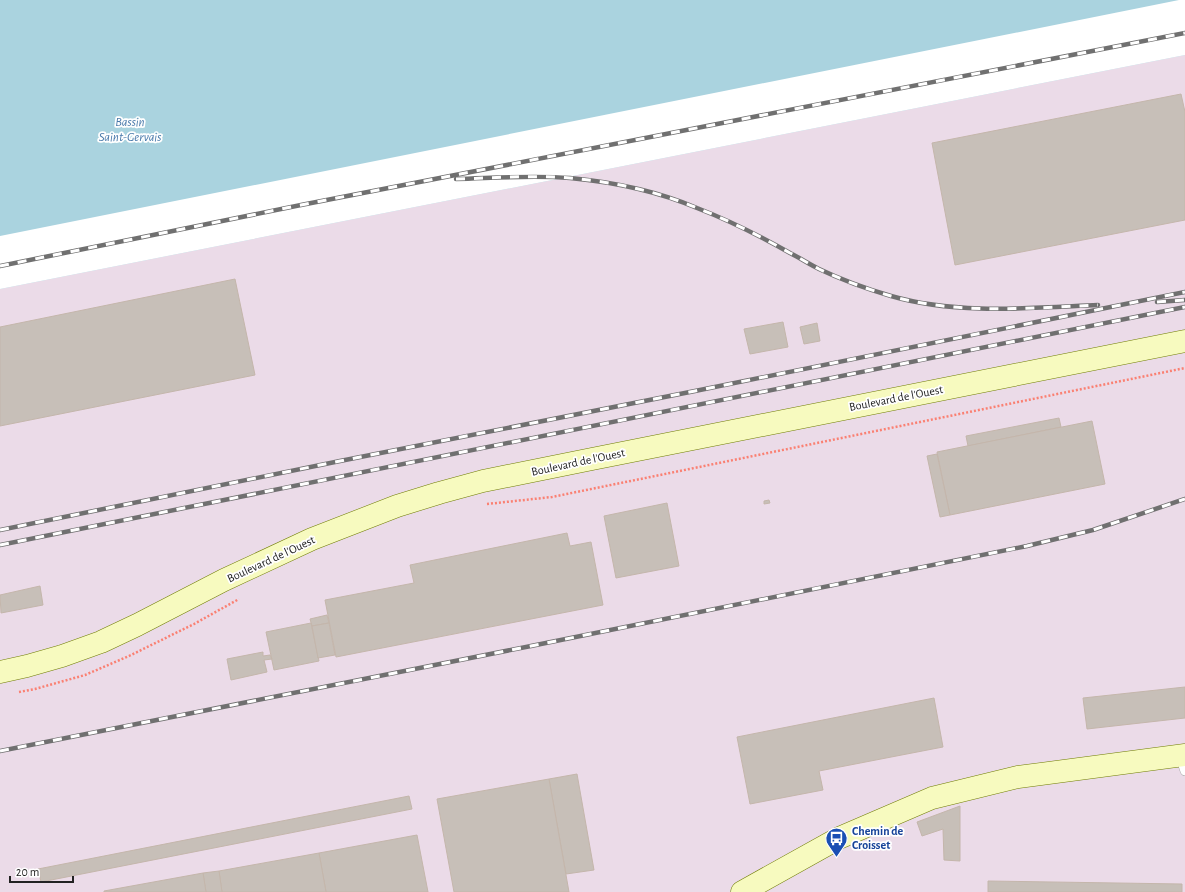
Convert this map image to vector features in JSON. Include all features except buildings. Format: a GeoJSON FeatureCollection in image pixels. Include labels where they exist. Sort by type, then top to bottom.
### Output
{"type":"FeatureCollection","features":[{"type":"Feature","properties":{"kind":"main road","name":"Boulevard de l'Ouest"},"geometry":{"type":"LineString","coordinates":[[0,672],[62,656],[101,642],[224,580],[312,539],[397,506],[439,493],[483,481],[592,458],[1185,341]]}},
{"type":"Feature","properties":{"kind":"main road"},"geometry":{"type":"LineString","coordinates":[[742,892],[839,838],[932,798],[1018,777],[1183,761]]}},
{"type":"Feature","properties":{"kind":"path"},"geometry":{"type":"LineString","coordinates":[[482,505],[552,497],[1185,368]]}},
{"type":"Feature","properties":{"kind":"path"},"geometry":{"type":"LineString","coordinates":[[14,693],[85,676],[194,624],[242,597]]}},
{"type":"Feature","properties":{"kind":"shaded area"},"geometry":{"type":"Polygon","coordinates":[[[1185,0],[1185,892],[0,892],[0,200],[1185,0]]]}},
{"type":"Feature","properties":{"kind":"water","name":"Bassin Saint-Gervais"},"geometry":{"type":"Polygon","coordinates":[[[0,0],[1185,0],[1185,55],[0,289],[0,0]]]}},
{"type":"Feature","properties":{"kind":"pier"},"geometry":{"type":"Polygon","coordinates":[[[1185,0],[1185,55],[0,289],[0,236],[1185,0]]]}},
{"type":"Feature","properties":{"kind":"railway"},"geometry":{"type":"LineString","coordinates":[[0,266],[301,205],[1185,33]]}},
{"type":"Feature","properties":{"kind":"railway"},"geometry":{"type":"LineString","coordinates":[[456,179],[556,177],[602,182],[651,192],[682,202],[732,223],[837,277],[891,296],[916,302],[942,306],[994,309],[1098,305]]}},
{"type":"Feature","properties":{"kind":"railway"},"geometry":{"type":"LineString","coordinates":[[0,530],[1185,292]]}},
{"type":"Feature","properties":{"kind":"railway"},"geometry":{"type":"LineString","coordinates":[[1157,302],[1185,300]]}},
{"type":"Feature","properties":{"kind":"railway"},"geometry":{"type":"LineString","coordinates":[[0,545],[1185,307]]}},
{"type":"Feature","properties":{"kind":"railway"},"geometry":{"type":"LineString","coordinates":[[0,751],[1027,546],[1093,530],[1185,499]]}},
{"type":"Feature","properties":{"kind":"place","name":"Chemin de Croisset"},"geometry":{"type":"Point","coordinates":[837,858]}}]}
